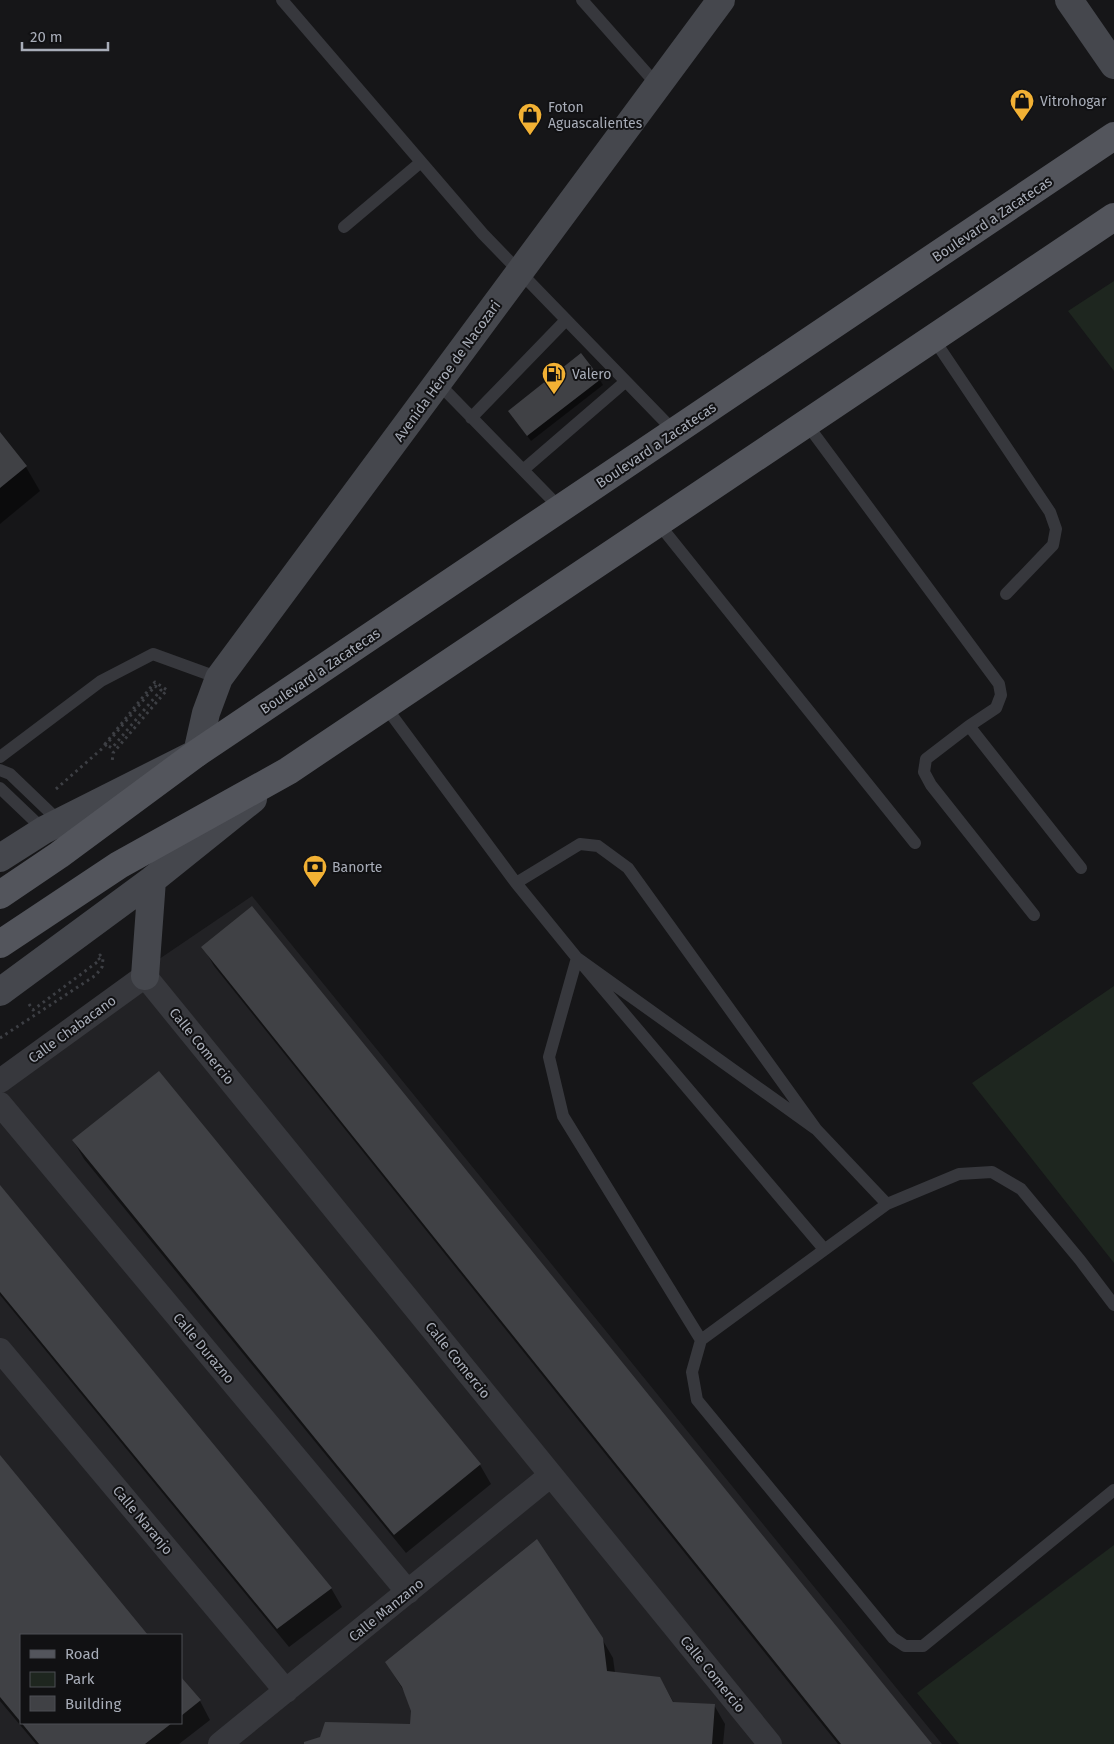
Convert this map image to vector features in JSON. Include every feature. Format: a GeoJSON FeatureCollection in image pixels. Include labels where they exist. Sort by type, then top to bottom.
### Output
{"type":"FeatureCollection","features":[{"type":"Feature","properties":{"kind":"main road"},"geometry":{"type":"LineString","coordinates":[[1070,2],[1114,65]]}},
{"type":"Feature","properties":{"kind":"main road","name":"Avenida Héroe de Nacozari"},"geometry":{"type":"LineString","coordinates":[[198,753],[206,713],[219,678],[721,3]]}},
{"type":"Feature","properties":{"kind":"main road","name":"Boulevard a Zacatecas"},"geometry":{"type":"LineString","coordinates":[[0,895],[59,855],[198,753],[1114,136]]}},
{"type":"Feature","properties":{"kind":"main road"},"geometry":{"type":"LineString","coordinates":[[0,992],[152,880],[288,771],[1114,217]]}},
{"type":"Feature","properties":{"kind":"main road","name":"Boulevard a Zacatecas"},"geometry":{"type":"LineString","coordinates":[[0,858],[61,822],[198,753]]}},
{"type":"Feature","properties":{"kind":"main road"},"geometry":{"type":"LineString","coordinates":[[0,944],[119,864],[288,771]]}},
{"type":"Feature","properties":{"kind":"main road"},"geometry":{"type":"LineString","coordinates":[[145,976],[152,880]]}},
{"type":"Feature","properties":{"kind":"street","name":"Calle Chabacano"},"geometry":{"type":"LineString","coordinates":[[0,1081],[145,976]]}},
{"type":"Feature","properties":{"kind":"street","name":"Calle Comercio"},"geometry":{"type":"LineString","coordinates":[[145,976],[770,1744]]}},
{"type":"Feature","properties":{"kind":"street","name":"Calle Durazno"},"geometry":{"type":"LineString","coordinates":[[0,1104],[408,1592]]}},
{"type":"Feature","properties":{"kind":"street","name":"Calle Naranjo"},"geometry":{"type":"LineString","coordinates":[[0,1350],[286,1691]]}},
{"type":"Feature","properties":{"kind":"street","name":"Calle Manzano"},"geometry":{"type":"LineString","coordinates":[[220,1744],[552,1475]]}},
{"type":"Feature","properties":{"kind":"lane"},"geometry":{"type":"LineString","coordinates":[[282,0],[483,234],[675,432]]}},
{"type":"Feature","properties":{"kind":"lane"},"geometry":{"type":"LineString","coordinates":[[582,0],[658,86]]}},
{"type":"Feature","properties":{"kind":"lane"},"geometry":{"type":"LineString","coordinates":[[344,227],[421,162]]}},
{"type":"Feature","properties":{"kind":"lane"},"geometry":{"type":"LineString","coordinates":[[472,418],[566,320]]}},
{"type":"Feature","properties":{"kind":"lane"},"geometry":{"type":"LineString","coordinates":[[933,338],[1050,512],[1056,529],[1054,544],[1006,594]]}},
{"type":"Feature","properties":{"kind":"lane"},"geometry":{"type":"LineString","coordinates":[[522,470],[625,382]]}},
{"type":"Feature","properties":{"kind":"lane"},"geometry":{"type":"LineString","coordinates":[[438,384],[561,509]]}},
{"type":"Feature","properties":{"kind":"lane"},"geometry":{"type":"LineString","coordinates":[[806,423],[999,684],[1001,695],[996,708],[926,759],[924,772],[931,785],[1034,915]]}},
{"type":"Feature","properties":{"kind":"lane"},"geometry":{"type":"LineString","coordinates":[[658,523],[915,843]]}},
{"type":"Feature","properties":{"kind":"lane"},"geometry":{"type":"LineString","coordinates":[[0,757],[101,681],[153,654],[219,678]]}},
{"type":"Feature","properties":{"kind":"lane"},"geometry":{"type":"LineString","coordinates":[[385,706],[516,882],[577,958],[824,1249]]}},
{"type":"Feature","properties":{"kind":"lane"},"geometry":{"type":"LineString","coordinates":[[969,726],[1081,868]]}},
{"type":"Feature","properties":{"kind":"lane"},"geometry":{"type":"LineString","coordinates":[[0,770],[10,774],[61,822]]}},
{"type":"Feature","properties":{"kind":"lane"},"geometry":{"type":"LineString","coordinates":[[0,788],[61,822]]}},
{"type":"Feature","properties":{"kind":"lane"},"geometry":{"type":"LineString","coordinates":[[516,882],[580,844],[598,846],[628,868],[816,1129],[887,1204]]}},
{"type":"Feature","properties":{"kind":"lane"},"geometry":{"type":"LineString","coordinates":[[577,958],[816,1129]]}},
{"type":"Feature","properties":{"kind":"lane"},"geometry":{"type":"LineString","coordinates":[[577,958],[549,1057],[563,1116],[701,1340]]}},
{"type":"Feature","properties":{"kind":"lane"},"geometry":{"type":"LineString","coordinates":[[1114,1305],[1080,1260],[1021,1189],[992,1172],[959,1174],[887,1204],[701,1340],[692,1372],[697,1400],[893,1638],[905,1646],[922,1646],[1114,1490]]}},
{"type":"Feature","properties":{"kind":"path"},"geometry":{"type":"LineString","coordinates":[[61,822],[56,789],[105,746],[112,739],[155,686],[162,690],[112,748],[104,744],[156,682],[166,690],[113,753]]}},
{"type":"Feature","properties":{"kind":"path"},"geometry":{"type":"LineString","coordinates":[[0,1038],[96,975],[102,968],[103,959],[100,955]]}},
{"type":"Feature","properties":{"kind":"shaded area"},"geometry":{"type":"Polygon","coordinates":[[[252,896],[942,1744],[0,1744],[0,1067],[252,896]]]}},
{"type":"Feature","properties":{"kind":"green space"},"geometry":{"type":"Polygon","coordinates":[[[1114,281],[1114,371],[1068,311],[1114,281]]]}},
{"type":"Feature","properties":{"kind":"green space"},"geometry":{"type":"Polygon","coordinates":[[[1114,986],[1114,1263],[972,1083],[1114,986]]]}},
{"type":"Feature","properties":{"kind":"green space"},"geometry":{"type":"Polygon","coordinates":[[[1114,1545],[1114,1744],[959,1744],[917,1693],[1114,1545]]]}},
{"type":"Feature","properties":{"kind":"building","name":"Valero"},"geometry":{"type":"Polygon","coordinates":[[[581,353],[601,379],[527,436],[508,411],[581,353]]]}},
{"type":"Feature","properties":{"kind":"building"},"geometry":{"type":"Polygon","coordinates":[[[0,432],[27,466],[0,488],[0,432]]]}},
{"type":"Feature","properties":{"kind":"building"},"geometry":{"type":"Polygon","coordinates":[[[252,906],[932,1744],[841,1744],[201,947],[252,906]]]}},
{"type":"Feature","properties":{"kind":"building"},"geometry":{"type":"Polygon","coordinates":[[[159,1071],[481,1464],[394,1535],[72,1140],[159,1071]]]}},
{"type":"Feature","properties":{"kind":"building"},"geometry":{"type":"Polygon","coordinates":[[[0,1185],[332,1588],[277,1629],[0,1292],[0,1185]]]}},
{"type":"Feature","properties":{"kind":"building"},"geometry":{"type":"Polygon","coordinates":[[[0,1455],[147,1634],[20,1634],[20,1721],[0,1697],[0,1455]]]}},
{"type":"Feature","properties":{"kind":"building"},"geometry":{"type":"Polygon","coordinates":[[[537,1539],[603,1638],[607,1671],[660,1677],[673,1702],[715,1704],[712,1744],[304,1744],[304,1742],[320,1737],[325,1722],[410,1724],[411,1711],[402,1687],[385,1662],[537,1539]]]}},
{"type":"Feature","properties":{"kind":"building"},"geometry":{"type":"Polygon","coordinates":[[[182,1678],[201,1700],[182,1715],[182,1678]]]}},
{"type":"Feature","properties":{"kind":"building"},"geometry":{"type":"Polygon","coordinates":[[[23,1724],[171,1724],[145,1744],[39,1744],[23,1724]]]}},
{"type":"Feature","properties":{"kind":"place","name":"Vitrohogar"},"geometry":{"type":"Point","coordinates":[1022,122]}},
{"type":"Feature","properties":{"kind":"place","name":"Foton Aguascalientes"},"geometry":{"type":"Point","coordinates":[530,136]}},
{"type":"Feature","properties":{"kind":"place","name":"Valero"},"geometry":{"type":"Point","coordinates":[554,395]}},
{"type":"Feature","properties":{"kind":"place","name":"Banorte"},"geometry":{"type":"Point","coordinates":[315,888]}}]}
